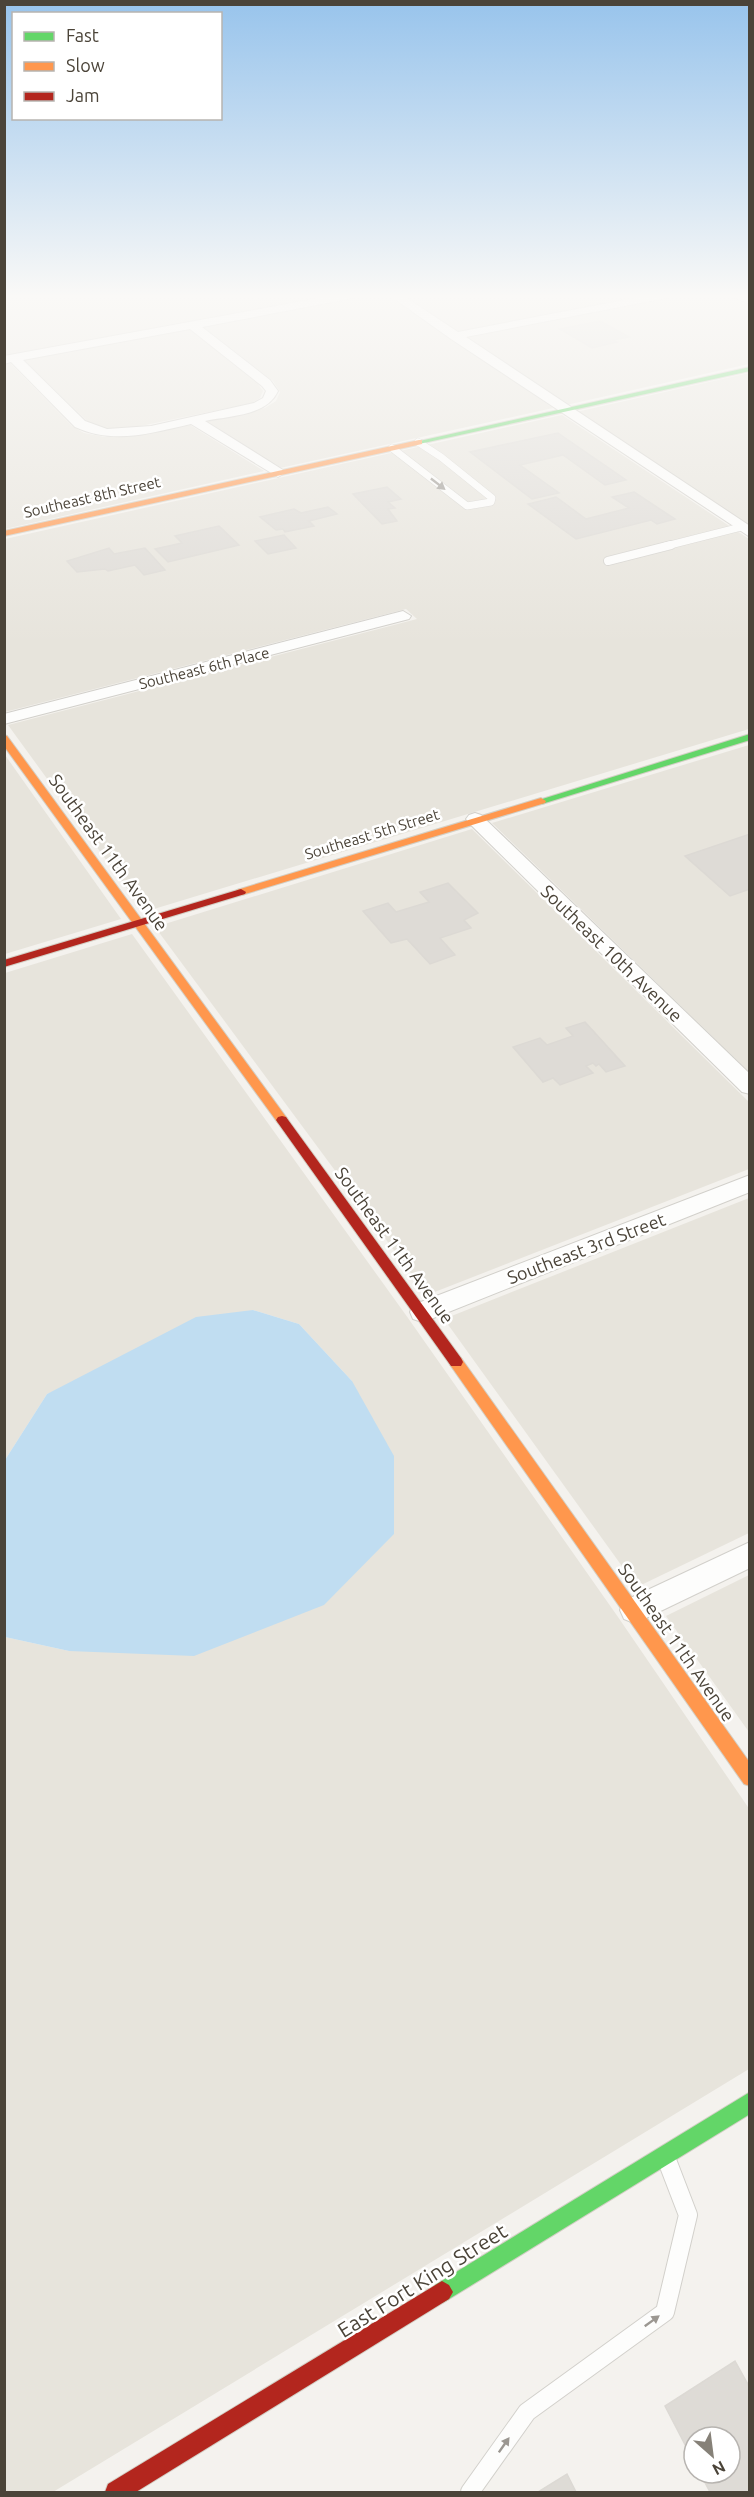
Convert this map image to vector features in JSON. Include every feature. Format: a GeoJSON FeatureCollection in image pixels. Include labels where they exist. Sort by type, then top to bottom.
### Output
{"type":"FeatureCollection","features":[{"type":"Feature","properties":{"kind":"street"},"geometry":{"type":"LineString","coordinates":[[66,412],[91,431],[129,433],[232,412]]}},
{"type":"Feature","properties":{"kind":"street","name":"Southeast 8th Street"},"geometry":{"type":"LineString","coordinates":[[4,534],[557,412]]}},
{"type":"Feature","properties":{"kind":"street"},"geometry":{"type":"LineString","coordinates":[[566,412],[745,530]]}},
{"type":"Feature","properties":{"kind":"street"},"geometry":{"type":"LineString","coordinates":[[193,420],[278,473]]}},
{"type":"Feature","properties":{"kind":"street","name":"Southeast 6th Place"},"geometry":{"type":"LineString","coordinates":[[4,719],[403,616]]}},
{"type":"Feature","properties":{"kind":"street","name":"Southeast 5th Street"},"geometry":{"type":"LineString","coordinates":[[4,964],[750,737]]}},
{"type":"Feature","properties":{"kind":"street","name":"Southeast 11th Avenue"},"geometry":{"type":"LineString","coordinates":[[4,738],[422,1312],[634,1610],[750,1778]]}},
{"type":"Feature","properties":{"kind":"street","name":"Southeast 10th Avenue"},"geometry":{"type":"LineString","coordinates":[[475,819],[750,1087]]}},
{"type":"Feature","properties":{"kind":"street","name":"Southeast 3rd Street"},"geometry":{"type":"LineString","coordinates":[[422,1312],[750,1183]]}},
{"type":"Feature","properties":{"kind":"street"},"geometry":{"type":"LineString","coordinates":[[634,1610],[750,1554]]}},
{"type":"Feature","properties":{"kind":"street","name":"East Fort King Street"},"geometry":{"type":"LineString","coordinates":[[116,2493],[750,2103]]}},
{"type":"Feature","properties":{"kind":"lane"},"geometry":{"type":"LineString","coordinates":[[392,448],[467,506],[491,502],[492,498],[441,457],[418,442]]}},
{"type":"Feature","properties":{"kind":"lane"},"geometry":{"type":"LineString","coordinates":[[608,561],[745,530]]}},
{"type":"Feature","properties":{"kind":"lane"},"geometry":{"type":"LineString","coordinates":[[470,2493],[527,2412],[665,2312],[688,2215],[665,2155]]}},
{"type":"Feature","properties":{"kind":"shaded area"},"geometry":{"type":"Polygon","coordinates":[[[5,412],[58,412],[72,426],[84,433],[105,437],[129,437],[190,425],[264,471],[5,529],[5,412]]]}},
{"type":"Feature","properties":{"kind":"shaded area"},"geometry":{"type":"Polygon","coordinates":[[[77,412],[211,412],[126,429],[96,428],[77,412]]]}},
{"type":"Feature","properties":{"kind":"shaded area"},"geometry":{"type":"Polygon","coordinates":[[[249,412],[537,412],[280,468],[206,421],[249,412]]]}},
{"type":"Feature","properties":{"kind":"shaded area"},"geometry":{"type":"Polygon","coordinates":[[[576,412],[749,412],[749,526],[576,412]]]}},
{"type":"Feature","properties":{"kind":"shaded area"},"geometry":{"type":"Polygon","coordinates":[[[562,415],[749,539],[749,729],[144,912],[8,725],[417,619],[406,609],[5,712],[5,539],[562,415]]]}},
{"type":"Feature","properties":{"kind":"shaded area"},"geometry":{"type":"Polygon","coordinates":[[[749,745],[749,1072],[492,823],[749,745]]]}},
{"type":"Feature","properties":{"kind":"shaded area"},"geometry":{"type":"Polygon","coordinates":[[[5,755],[121,919],[5,954],[5,755]]]}},
{"type":"Feature","properties":{"kind":"shaded area"},"geometry":{"type":"Polygon","coordinates":[[[472,829],[749,1102],[749,1169],[427,1295],[155,927],[472,829]]]}},
{"type":"Feature","properties":{"kind":"shaded area"},"geometry":{"type":"Polygon","coordinates":[[[132,934],[408,1318],[750,1810],[749,2069],[53,2492],[5,2492],[5,1637],[69,1651],[352,1381],[299,1324],[253,1310],[47,1394],[5,1460],[5,973],[132,934]]]}},
{"type":"Feature","properties":{"kind":"shaded area"},"geometry":{"type":"Polygon","coordinates":[[[749,1198],[749,1533],[637,1587],[444,1319],[749,1198]]]}},
{"type":"Feature","properties":{"kind":"shaded area"},"geometry":{"type":"Polygon","coordinates":[[[749,1575],[749,1732],[666,1616],[749,1575]]]}},
{"type":"Feature","properties":{"kind":"water"},"geometry":{"type":"Polygon","coordinates":[[[253,1310],[299,1324],[352,1381],[394,1456],[394,1534],[324,1605],[194,1656],[69,1651],[5,1637],[5,1460],[47,1394],[196,1317],[253,1310]]]}},
{"type":"Feature","properties":{"kind":"building"},"geometry":{"type":"Polygon","coordinates":[[[558,433],[626,480],[605,485],[563,455],[520,465],[559,493],[532,499],[470,452],[558,433]]]}},
{"type":"Feature","properties":{"kind":"building"},"geometry":{"type":"Polygon","coordinates":[[[387,487],[401,499],[388,502],[395,508],[388,509],[397,521],[382,524],[353,494],[387,487]]]}},
{"type":"Feature","properties":{"kind":"building"},"geometry":{"type":"Polygon","coordinates":[[[634,492],[675,519],[657,524],[651,520],[576,539],[528,504],[556,497],[586,519],[629,508],[612,497],[634,492]]]}},
{"type":"Feature","properties":{"kind":"building"},"geometry":{"type":"Polygon","coordinates":[[[328,507],[337,514],[309,521],[314,526],[285,532],[283,529],[276,530],[260,517],[294,509],[301,513],[328,507]]]}},
{"type":"Feature","properties":{"kind":"building"},"geometry":{"type":"Polygon","coordinates":[[[219,526],[239,545],[168,562],[155,549],[182,543],[175,536],[219,526]]]}},
{"type":"Feature","properties":{"kind":"building"},"geometry":{"type":"Polygon","coordinates":[[[284,535],[296,548],[268,554],[255,541],[284,535]]]}},
{"type":"Feature","properties":{"kind":"building"},"geometry":{"type":"Polygon","coordinates":[[[109,548],[114,554],[145,548],[165,570],[144,575],[135,565],[108,571],[105,569],[77,572],[67,561],[109,548]]]}},
{"type":"Feature","properties":{"kind":"building"},"geometry":{"type":"Polygon","coordinates":[[[750,834],[750,889],[730,896],[685,856],[750,834]]]}},
{"type":"Feature","properties":{"kind":"building"},"geometry":{"type":"Polygon","coordinates":[[[448,883],[478,913],[464,920],[471,928],[440,938],[455,955],[430,964],[407,939],[391,943],[363,911],[388,903],[396,912],[429,902],[420,892],[448,883]]]}},
{"type":"Feature","properties":{"kind":"building"},"geometry":{"type":"Polygon","coordinates":[[[585,1022],[625,1066],[606,1072],[599,1064],[596,1066],[593,1063],[586,1066],[593,1073],[560,1085],[553,1078],[543,1082],[513,1047],[540,1038],[547,1045],[573,1036],[566,1028],[585,1022]]]}},
{"type":"Feature","properties":{"kind":"building"},"geometry":{"type":"Polygon","coordinates":[[[735,2361],[750,2388],[750,2492],[710,2492],[706,2485],[742,2485],[742,2425],[682,2425],[682,2439],[665,2406],[735,2361]]]}},
{"type":"Feature","properties":{"kind":"building"},"geometry":{"type":"Polygon","coordinates":[[[567,2474],[576,2492],[538,2492],[567,2474]]]}},
{"type":"Feature","properties":{"kind":"traffic: fast"},"geometry":{"type":"LineString","coordinates":[[419,442],[557,412]]}},
{"type":"Feature","properties":{"kind":"traffic: fast"},"geometry":{"type":"LineString","coordinates":[[541,801],[750,737]]}},
{"type":"Feature","properties":{"kind":"traffic: fast"},"geometry":{"type":"LineString","coordinates":[[442,2292],[750,2102]]}},
{"type":"Feature","properties":{"kind":"traffic: slow"},"geometry":{"type":"LineString","coordinates":[[4,534],[419,442]]}},
{"type":"Feature","properties":{"kind":"traffic: slow"},"geometry":{"type":"LineString","coordinates":[[4,738],[282,1120]]}},
{"type":"Feature","properties":{"kind":"traffic: slow"},"geometry":{"type":"LineString","coordinates":[[241,892],[541,801]]}},
{"type":"Feature","properties":{"kind":"traffic: slow"},"geometry":{"type":"LineString","coordinates":[[456,1362],[750,1778]]}},
{"type":"Feature","properties":{"kind":"traffic: jam"},"geometry":{"type":"LineString","coordinates":[[4,964],[241,892]]}},
{"type":"Feature","properties":{"kind":"traffic: jam"},"geometry":{"type":"LineString","coordinates":[[282,1120],[456,1362]]}},
{"type":"Feature","properties":{"kind":"traffic: jam"},"geometry":{"type":"LineString","coordinates":[[116,2492],[442,2292]]}}]}
